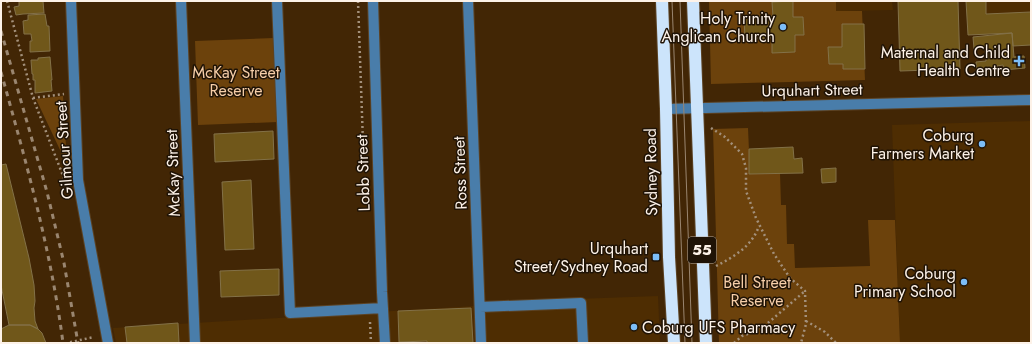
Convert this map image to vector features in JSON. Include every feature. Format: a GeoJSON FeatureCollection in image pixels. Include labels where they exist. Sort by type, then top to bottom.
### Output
{"type":"FeatureCollection","features":[{"type":"Feature","properties":{"kind":"highway","name":"Sydney Road"},"geometry":{"type":"LineString","coordinates":[[662,1],[669,257],[674,343]]}},
{"type":"Feature","properties":{"kind":"highway","name":"55"},"geometry":{"type":"LineString","coordinates":[[693,1],[706,343]]}},
{"type":"Feature","properties":{"kind":"street","name":"Gilmour Street"},"geometry":{"type":"LineString","coordinates":[[71,1],[78,180],[108,343]]}},
{"type":"Feature","properties":{"kind":"street","name":"McKay Street"},"geometry":{"type":"LineString","coordinates":[[181,1],[195,343]]}},
{"type":"Feature","properties":{"kind":"street"},"geometry":{"type":"LineString","coordinates":[[277,1],[290,313],[383,308]]}},
{"type":"Feature","properties":{"kind":"street","name":"Lobb Street"},"geometry":{"type":"LineString","coordinates":[[373,1],[385,343]]}},
{"type":"Feature","properties":{"kind":"street","name":"Ross Street"},"geometry":{"type":"LineString","coordinates":[[468,1],[481,343]]}},
{"type":"Feature","properties":{"kind":"street","name":"Urquhart Street"},"geometry":{"type":"LineString","coordinates":[[666,109],[1031,100]]}},
{"type":"Feature","properties":{"kind":"street"},"geometry":{"type":"LineString","coordinates":[[480,307],[581,303],[583,343]]}},
{"type":"Feature","properties":{"kind":"path"},"geometry":{"type":"LineString","coordinates":[[7,1],[33,98],[66,185]]}},
{"type":"Feature","properties":{"kind":"path"},"geometry":{"type":"LineString","coordinates":[[33,98],[75,93]]}},
{"type":"Feature","properties":{"kind":"path"},"geometry":{"type":"LineString","coordinates":[[710,127],[725,136],[742,154],[746,168],[746,191],[760,225],[774,254],[790,278],[805,291],[806,321],[801,343]]}},
{"type":"Feature","properties":{"kind":"path"},"geometry":{"type":"LineString","coordinates":[[714,267],[745,248],[757,234],[760,225]]}},
{"type":"Feature","properties":{"kind":"path"},"geometry":{"type":"LineString","coordinates":[[734,343],[742,336],[761,329],[805,291]]}},
{"type":"Feature","properties":{"kind":"path"},"geometry":{"type":"LineString","coordinates":[[806,321],[824,332],[836,343]]}},
{"type":"Feature","properties":{"kind":"path"},"geometry":{"type":"LineString","coordinates":[[93,331],[95,343]]}},
{"type":"Feature","properties":{"kind":"path"},"geometry":{"type":"LineString","coordinates":[[71,343],[94,337]]}},
{"type":"Feature","properties":{"kind":"shaded area"},"geometry":{"type":"Polygon","coordinates":[[[836,1],[892,1],[893,10],[836,11],[836,1]]]}},
{"type":"Feature","properties":{"kind":"shaded area"},"geometry":{"type":"Polygon","coordinates":[[[986,1],[1031,1],[1031,12],[986,14],[986,1]]]}},
{"type":"Feature","properties":{"kind":"shaded area","name":"Coburg Primary School"},"geometry":{"type":"Polygon","coordinates":[[[1031,121],[1031,343],[900,343],[892,125],[1031,121]]]}},
{"type":"Feature","properties":{"kind":"shaded area"},"geometry":{"type":"Polygon","coordinates":[[[658,296],[660,343],[116,343],[113,328],[474,306],[494,302],[658,296]]]}},
{"type":"Feature","properties":{"kind":"green space"},"geometry":{"type":"Polygon","coordinates":[[[709,1],[836,1],[836,11],[862,11],[865,80],[711,84],[709,1]]]}},
{"type":"Feature","properties":{"kind":"green space","name":"McKay Street Reserve"},"geometry":{"type":"Polygon","coordinates":[[[274,38],[278,122],[198,125],[195,41],[274,38]]]}},
{"type":"Feature","properties":{"kind":"green space"},"geometry":{"type":"Polygon","coordinates":[[[63,96],[66,147],[69,169],[36,99],[63,96]]]}},
{"type":"Feature","properties":{"kind":"green space","name":"Bell Street Reserve"},"geometry":{"type":"Polygon","coordinates":[[[748,128],[750,174],[780,173],[781,205],[786,205],[787,244],[794,244],[795,268],[870,266],[868,220],[895,220],[900,343],[719,343],[713,129],[748,128]]]}},
{"type":"Feature","properties":{"kind":"building"},"geometry":{"type":"Polygon","coordinates":[[[19,1],[43,1],[44,13],[16,15],[14,7],[19,6],[19,1]]]}},
{"type":"Feature","properties":{"kind":"building"},"geometry":{"type":"Polygon","coordinates":[[[793,1],[793,17],[803,17],[804,35],[795,35],[795,52],[772,53],[772,38],[745,39],[744,17],[773,16],[772,2],[793,1]]]}},
{"type":"Feature","properties":{"kind":"building"},"geometry":{"type":"Polygon","coordinates":[[[898,1],[958,1],[960,69],[900,71],[898,1]]]}},
{"type":"Feature","properties":{"kind":"building"},"geometry":{"type":"Polygon","coordinates":[[[966,1],[986,1],[986,14],[1031,12],[1031,45],[1013,46],[1012,33],[968,35],[966,1]]]}},
{"type":"Feature","properties":{"kind":"building"},"geometry":{"type":"Polygon","coordinates":[[[45,14],[47,26],[49,26],[50,51],[30,52],[30,41],[32,41],[31,34],[24,34],[23,21],[28,20],[28,15],[45,14]]]}},
{"type":"Feature","properties":{"kind":"building"},"geometry":{"type":"Polygon","coordinates":[[[842,24],[864,24],[865,69],[843,69],[843,64],[829,64],[828,47],[842,47],[842,24]]]}},
{"type":"Feature","properties":{"kind":"building"},"geometry":{"type":"Polygon","coordinates":[[[1012,33],[1014,57],[1024,56],[1025,68],[1004,70],[1003,65],[997,66],[998,70],[977,72],[976,62],[986,61],[985,48],[974,49],[973,37],[1012,33]]]}},
{"type":"Feature","properties":{"kind":"building"},"geometry":{"type":"Polygon","coordinates":[[[50,57],[52,91],[35,93],[35,80],[33,80],[31,60],[50,57]]]}},
{"type":"Feature","properties":{"kind":"building"},"geometry":{"type":"Polygon","coordinates":[[[273,131],[274,159],[215,162],[214,134],[273,131]]]}},
{"type":"Feature","properties":{"kind":"building"},"geometry":{"type":"Polygon","coordinates":[[[793,147],[794,159],[802,158],[803,173],[749,174],[749,149],[793,147]]]}},
{"type":"Feature","properties":{"kind":"building"},"geometry":{"type":"Polygon","coordinates":[[[6,164],[29,258],[34,285],[35,321],[38,329],[30,325],[9,325],[1,285],[1,165],[6,164]]]}},
{"type":"Feature","properties":{"kind":"building"},"geometry":{"type":"Polygon","coordinates":[[[836,168],[836,182],[822,183],[821,169],[836,168]]]}},
{"type":"Feature","properties":{"kind":"building"},"geometry":{"type":"Polygon","coordinates":[[[251,180],[254,249],[225,250],[222,182],[251,180]]]}},
{"type":"Feature","properties":{"kind":"building"},"geometry":{"type":"Polygon","coordinates":[[[279,269],[279,295],[221,297],[220,271],[279,269]]]}},
{"type":"Feature","properties":{"kind":"building"},"geometry":{"type":"Polygon","coordinates":[[[471,308],[473,343],[427,343],[427,341],[399,342],[398,311],[471,308]]]}},
{"type":"Feature","properties":{"kind":"building"},"geometry":{"type":"Polygon","coordinates":[[[178,323],[179,343],[127,343],[125,327],[178,323]]]}},
{"type":"Feature","properties":{"kind":"building"},"geometry":{"type":"Polygon","coordinates":[[[9,325],[30,325],[42,333],[46,343],[1,343],[1,329],[9,325]]]}},
{"type":"Feature","properties":{"kind":"tram line"},"geometry":{"type":"LineString","coordinates":[[672,1],[685,343]]}},
{"type":"Feature","properties":{"kind":"tram line"},"geometry":{"type":"LineString","coordinates":[[680,1],[692,343]]}},
{"type":"Feature","properties":{"kind":"railway"},"geometry":{"type":"LineString","coordinates":[[1,31],[47,192],[64,263],[78,343]]}},
{"type":"Feature","properties":{"kind":"railway"},"geometry":{"type":"LineString","coordinates":[[1,72],[45,240],[63,343]]}},
{"type":"Feature","properties":{"kind":"place","name":"Holy Trinity Anglican Church"},"geometry":{"type":"Point","coordinates":[783,27]}},
{"type":"Feature","properties":{"kind":"place","name":"Maternal and Child Health Centre"},"geometry":{"type":"Point","coordinates":[1019,61]}},
{"type":"Feature","properties":{"kind":"place","name":"Coburg Farmers Market"},"geometry":{"type":"Point","coordinates":[982,144]}},
{"type":"Feature","properties":{"kind":"place","name":"Urquhart Street/Sydney Road"},"geometry":{"type":"Point","coordinates":[656,257]}},
{"type":"Feature","properties":{"kind":"place","name":"Coburg Primary School"},"geometry":{"type":"Point","coordinates":[964,282]}},
{"type":"Feature","properties":{"kind":"place","name":"Coburg UFS Pharmacy"},"geometry":{"type":"Point","coordinates":[634,327]}}]}
